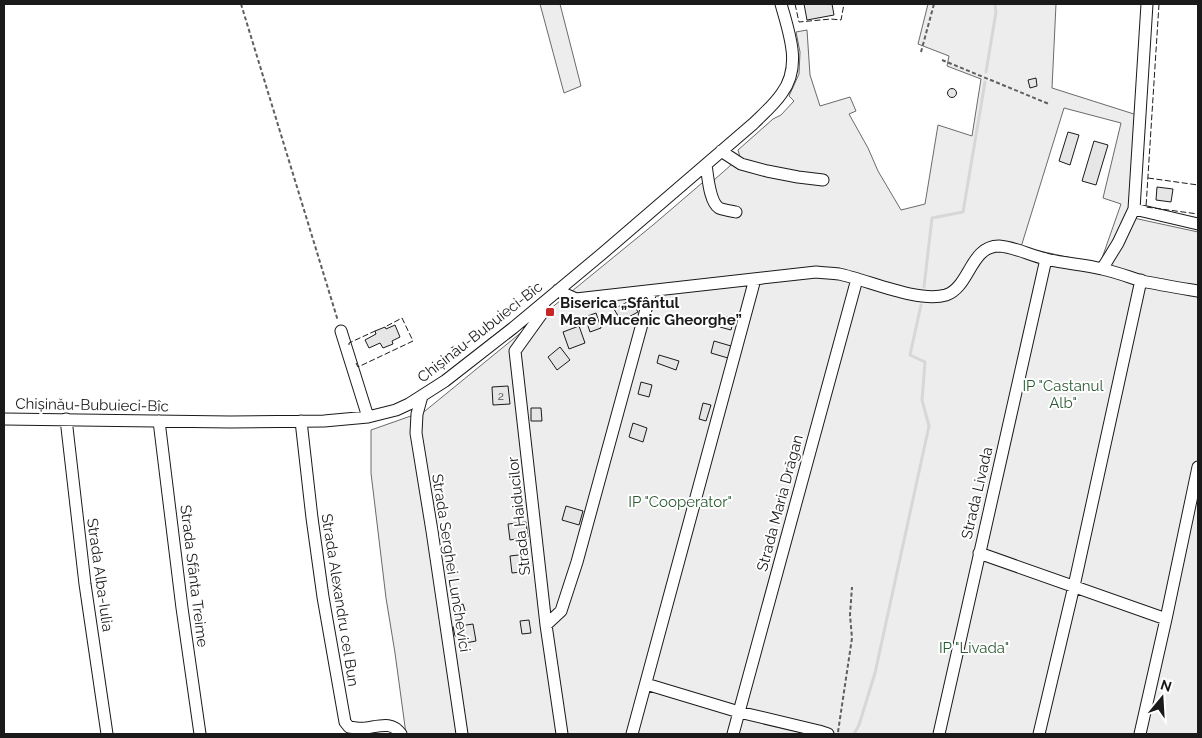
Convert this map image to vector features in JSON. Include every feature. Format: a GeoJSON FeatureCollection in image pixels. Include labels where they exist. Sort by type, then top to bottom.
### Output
{"type":"FeatureCollection","features":[{"type":"Feature","properties":{"kind":"street","name":"Chișinău-Bubuieci-Bîc"},"geometry":{"type":"LineString","coordinates":[[4,419],[324,421],[368,417],[396,410],[444,382],[544,302],[706,165],[775,102],[784,92],[789,80],[793,60],[793,49],[781,4]]}},
{"type":"Feature","properties":{"kind":"street"},"geometry":{"type":"LineString","coordinates":[[1102,268],[1118,243],[1134,209],[1147,4]]}},
{"type":"Feature","properties":{"kind":"street"},"geometry":{"type":"LineString","coordinates":[[722,151],[741,164],[798,177],[823,180]]}},
{"type":"Feature","properties":{"kind":"street"},"geometry":{"type":"LineString","coordinates":[[706,165],[715,203],[720,208],[736,212]]}},
{"type":"Feature","properties":{"kind":"street"},"geometry":{"type":"LineString","coordinates":[[1134,209],[1198,224]]}},
{"type":"Feature","properties":{"kind":"street"},"geometry":{"type":"LineString","coordinates":[[558,290],[576,298],[816,272],[839,274],[920,296],[935,297],[948,294],[958,288],[971,265],[980,255],[988,248],[999,246],[1046,259],[1102,268],[1141,280],[1198,292]]}},
{"type":"Feature","properties":{"kind":"street","name":"Strada Livada"},"geometry":{"type":"LineString","coordinates":[[938,734],[1046,259]]}},
{"type":"Feature","properties":{"kind":"street"},"geometry":{"type":"LineString","coordinates":[[632,734],[755,279]]}},
{"type":"Feature","properties":{"kind":"street","name":"Strada Maria Drăgan"},"geometry":{"type":"LineString","coordinates":[[733,734],[857,279]]}},
{"type":"Feature","properties":{"kind":"street"},"geometry":{"type":"LineString","coordinates":[[1039,734],[1074,586],[1141,280]]}},
{"type":"Feature","properties":{"kind":"street"},"geometry":{"type":"LineString","coordinates":[[546,624],[561,611],[577,562],[651,291]]}},
{"type":"Feature","properties":{"kind":"street","name":"Strada Haiducilor"},"geometry":{"type":"LineString","coordinates":[[544,302],[543,312],[516,351],[546,624],[562,734]]}},
{"type":"Feature","properties":{"kind":"street"},"geometry":{"type":"LineString","coordinates":[[341,331],[368,417]]}},
{"type":"Feature","properties":{"kind":"street","name":"Strada Serghei Lunchevici"},"geometry":{"type":"LineString","coordinates":[[422,396],[417,414],[416,433],[462,734]]}},
{"type":"Feature","properties":{"kind":"street","name":"Strada Alba-Iulia"},"geometry":{"type":"LineString","coordinates":[[66,420],[85,584],[107,734]]}},
{"type":"Feature","properties":{"kind":"street","name":"Strada Sfânta Treime"},"geometry":{"type":"LineString","coordinates":[[159,421],[200,734]]}},
{"type":"Feature","properties":{"kind":"street","name":"Strada Alexandru cel Bun"},"geometry":{"type":"LineString","coordinates":[[302,421],[312,518],[323,597],[345,722],[349,727],[391,726],[397,728],[401,734]]}},
{"type":"Feature","properties":{"kind":"street"},"geometry":{"type":"LineString","coordinates":[[1140,734],[1198,467]]}},
{"type":"Feature","properties":{"kind":"street"},"geometry":{"type":"LineString","coordinates":[[979,553],[1166,620]]}},
{"type":"Feature","properties":{"kind":"street"},"geometry":{"type":"LineString","coordinates":[[646,684],[739,712],[828,734]]}},
{"type":"Feature","properties":{"kind":"path"},"geometry":{"type":"LineString","coordinates":[[241,4],[341,331]]}},
{"type":"Feature","properties":{"kind":"path"},"geometry":{"type":"LineString","coordinates":[[921,52],[934,4]]}},
{"type":"Feature","properties":{"kind":"path"},"geometry":{"type":"LineString","coordinates":[[942,60],[1049,104]]}},
{"type":"Feature","properties":{"kind":"path"},"geometry":{"type":"LineString","coordinates":[[837,734],[852,638],[850,615],[852,587]]}},
{"type":"Feature","properties":{"kind":"shaded area"},"geometry":{"type":"Polygon","coordinates":[[[540,4],[560,4],[581,86],[564,93],[540,4]]]}},
{"type":"Feature","properties":{"kind":"shaded area"},"geometry":{"type":"Polygon","coordinates":[[[928,4],[1056,4],[1052,88],[1137,115],[1129,217],[1198,232],[1198,734],[406,734],[386,598],[371,473],[371,430],[425,411],[702,183],[714,180],[740,157],[738,150],[773,119],[781,115],[794,101],[789,96],[799,74],[800,52],[796,32],[807,30],[810,75],[820,106],[850,97],[856,111],[849,114],[868,148],[878,171],[901,210],[925,204],[938,125],[972,136],[981,79],[947,66],[949,56],[918,44],[928,4]],[[1064,108],[1021,247],[1100,264],[1121,204],[1103,198],[1121,123],[1064,108]]]}},
{"type":"Feature","properties":{"kind":"building"},"geometry":{"type":"Polygon","coordinates":[[[804,4],[832,4],[834,15],[807,20],[804,4]]]}},
{"type":"Feature","properties":{"kind":"building"},"geometry":{"type":"Polygon","coordinates":[[[1036,78],[1037,86],[1030,88],[1028,80],[1036,78]]]}},
{"type":"Feature","properties":{"kind":"building"},"geometry":{"type":"Polygon","coordinates":[[[952,89],[956,93],[952,97],[948,93],[952,89]]]}},
{"type":"Feature","properties":{"kind":"building"},"geometry":{"type":"Polygon","coordinates":[[[1068,132],[1079,135],[1070,165],[1059,161],[1068,132]]]}},
{"type":"Feature","properties":{"kind":"building"},"geometry":{"type":"Polygon","coordinates":[[[1094,141],[1108,145],[1096,185],[1082,181],[1094,141]]]}},
{"type":"Feature","properties":{"kind":"building"},"geometry":{"type":"Polygon","coordinates":[[[1157,187],[1173,189],[1171,202],[1156,200],[1157,187]]]}},
{"type":"Feature","properties":{"kind":"building"},"geometry":{"type":"Polygon","coordinates":[[[631,300],[638,312],[621,321],[614,309],[631,300]]]}},
{"type":"Feature","properties":{"kind":"building"},"geometry":{"type":"Polygon","coordinates":[[[596,313],[601,328],[590,332],[585,317],[596,313]]]}},
{"type":"Feature","properties":{"kind":"building"},"geometry":{"type":"Polygon","coordinates":[[[724,316],[734,319],[731,330],[720,327],[724,316]]]}},
{"type":"Feature","properties":{"kind":"building"},"geometry":{"type":"Polygon","coordinates":[[[395,325],[400,337],[392,341],[393,344],[383,348],[380,343],[369,348],[365,340],[376,334],[375,331],[395,325]]]}},
{"type":"Feature","properties":{"kind":"building"},"geometry":{"type":"Polygon","coordinates":[[[579,326],[585,343],[569,349],[563,332],[579,326]]]}},
{"type":"Feature","properties":{"kind":"building"},"geometry":{"type":"Polygon","coordinates":[[[714,341],[731,346],[728,358],[711,353],[714,341]]]}},
{"type":"Feature","properties":{"kind":"building"},"geometry":{"type":"Polygon","coordinates":[[[560,347],[570,360],[557,370],[548,357],[560,347]]]}},
{"type":"Feature","properties":{"kind":"building"},"geometry":{"type":"Polygon","coordinates":[[[659,355],[679,361],[676,370],[657,363],[659,355]]]}},
{"type":"Feature","properties":{"kind":"building"},"geometry":{"type":"Polygon","coordinates":[[[641,382],[652,385],[649,397],[638,394],[641,382]]]}},
{"type":"Feature","properties":{"kind":"building"},"geometry":{"type":"Polygon","coordinates":[[[508,386],[510,404],[493,405],[492,387],[508,386]]]}},
{"type":"Feature","properties":{"kind":"building"},"geometry":{"type":"Polygon","coordinates":[[[703,403],[711,405],[706,421],[699,419],[703,403]]]}},
{"type":"Feature","properties":{"kind":"building"},"geometry":{"type":"Polygon","coordinates":[[[531,408],[541,408],[542,421],[531,421],[531,408]]]}},
{"type":"Feature","properties":{"kind":"building"},"geometry":{"type":"Polygon","coordinates":[[[633,423],[647,428],[643,442],[629,437],[633,423]]]}},
{"type":"Feature","properties":{"kind":"building"},"geometry":{"type":"Polygon","coordinates":[[[566,506],[583,511],[579,525],[562,520],[566,506]]]}},
{"type":"Feature","properties":{"kind":"building"},"geometry":{"type":"Polygon","coordinates":[[[526,522],[528,537],[510,540],[508,524],[526,522]]]}},
{"type":"Feature","properties":{"kind":"building"},"geometry":{"type":"Polygon","coordinates":[[[527,554],[529,571],[512,573],[510,556],[527,554]]]}},
{"type":"Feature","properties":{"kind":"building"},"geometry":{"type":"Polygon","coordinates":[[[463,604],[466,614],[455,617],[452,607],[463,604]]]}},
{"type":"Feature","properties":{"kind":"building"},"geometry":{"type":"Polygon","coordinates":[[[529,620],[531,633],[522,634],[520,621],[529,620]]]}},
{"type":"Feature","properties":{"kind":"building"},"geometry":{"type":"Polygon","coordinates":[[[473,624],[476,641],[460,644],[459,635],[455,636],[453,627],[473,624]]]}},
{"type":"Feature","properties":{"kind":"waterway"},"geometry":{"type":"LineString","coordinates":[[986,72],[996,12],[995,4]]}},
{"type":"Feature","properties":{"kind":"waterway"},"geometry":{"type":"LineString","coordinates":[[924,287],[932,218],[963,212],[985,82]]}},
{"type":"Feature","properties":{"kind":"waterway"},"geometry":{"type":"LineString","coordinates":[[854,734],[859,725],[875,673],[929,426],[922,400],[925,362],[910,355],[921,305]]}},
{"type":"Feature","properties":{"kind":"fence"},"geometry":{"type":"LineString","coordinates":[[795,4],[799,22],[841,20],[844,4]]}},
{"type":"Feature","properties":{"kind":"fence"},"geometry":{"type":"LineString","coordinates":[[1159,4],[1146,207],[1198,214]]}},
{"type":"Feature","properties":{"kind":"fence"},"geometry":{"type":"LineString","coordinates":[[1148,178],[1198,185]]}},
{"type":"Feature","properties":{"kind":"fence"},"geometry":{"type":"LineString","coordinates":[[356,363],[358,367],[413,341],[402,318],[385,327]]}},
{"type":"Feature","properties":{"kind":"fence"},"geometry":{"type":"LineString","coordinates":[[349,345],[349,343],[375,331]]}},
{"type":"Feature","properties":{"kind":"place","name":"Biserica „Sfântul Mare Mucenic Gheorghe”"},"geometry":{"type":"Point","coordinates":[550,312]}},
{"type":"Feature","properties":{"kind":"park label","name":"IP \"Castanul Alb\""},"geometry":{"type":"Point","coordinates":[1063,394]}},
{"type":"Feature","properties":{"kind":"park label","name":"IP \"Cooperator\""},"geometry":{"type":"Point","coordinates":[680,502]}},
{"type":"Feature","properties":{"kind":"park label","name":"IP \"Livada\""},"geometry":{"type":"Point","coordinates":[974,648]}}]}
